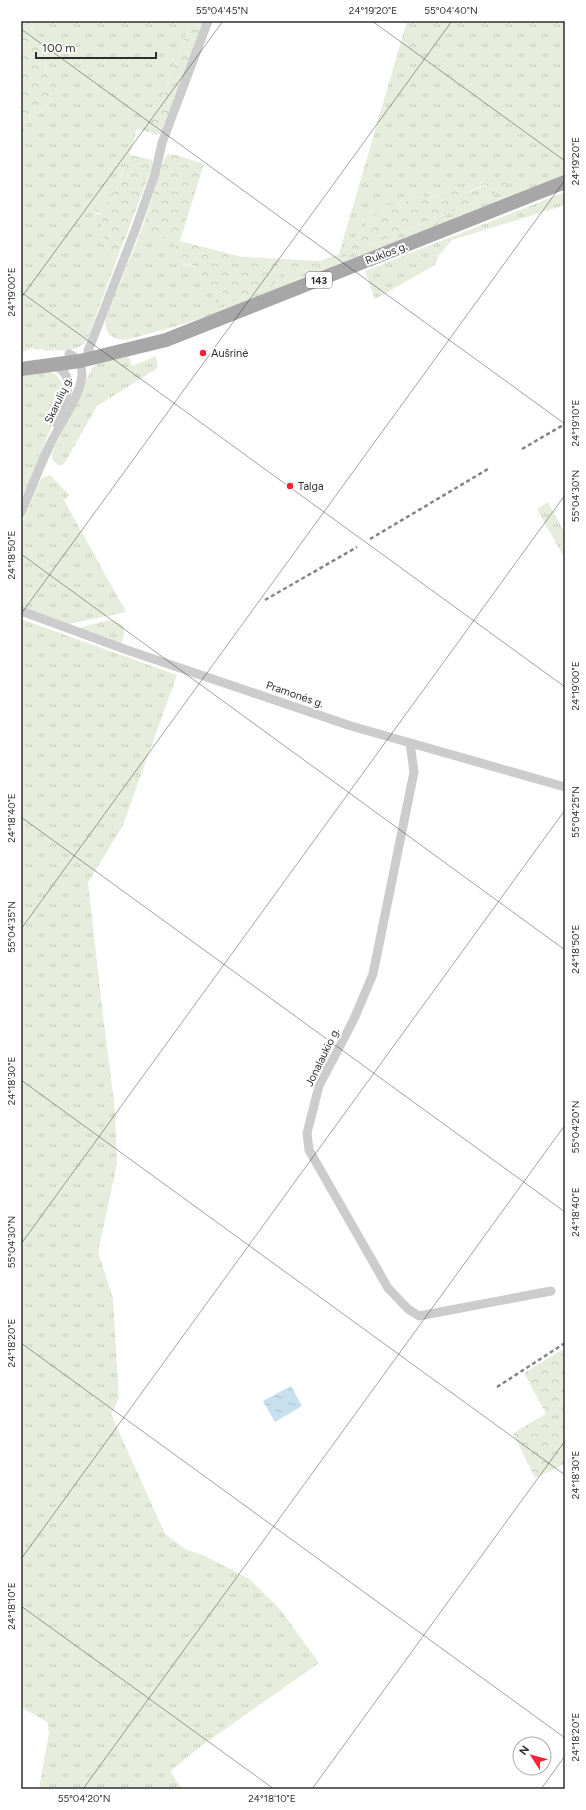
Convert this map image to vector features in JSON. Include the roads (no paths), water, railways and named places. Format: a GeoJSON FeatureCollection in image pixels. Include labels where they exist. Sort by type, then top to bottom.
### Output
{"type":"FeatureCollection","features":[{"type":"Feature","properties":{"kind":"main road","name":"Ruklos g."},"geometry":{"type":"LineString","coordinates":[[79,356],[206,323],[565,182]]}},
{"type":"Feature","properties":{"kind":"main road","name":"143"},"geometry":{"type":"LineString","coordinates":[[21,361],[79,356]]}},
{"type":"Feature","properties":{"kind":"main road","name":"143"},"geometry":{"type":"LineString","coordinates":[[21,369],[54,366],[79,356]]}},
{"type":"Feature","properties":{"kind":"street"},"geometry":{"type":"LineString","coordinates":[[79,356],[136,228],[155,174],[162,143],[208,21]]}},
{"type":"Feature","properties":{"kind":"street","name":"Skarulių g."},"geometry":{"type":"LineString","coordinates":[[53,437],[68,411],[80,383],[82,370],[79,356]]}},
{"type":"Feature","properties":{"kind":"street","name":"Skarulių g."},"geometry":{"type":"LineString","coordinates":[[21,513],[53,437],[68,387],[66,373],[61,368],[54,366]]}},
{"type":"Feature","properties":{"kind":"street","name":"Pramonės g."},"geometry":{"type":"LineString","coordinates":[[21,611],[130,651],[351,726],[565,787]]}},
{"type":"Feature","properties":{"kind":"street","name":"Jonalaukio g."},"geometry":{"type":"LineString","coordinates":[[410,743],[414,772],[373,974],[354,1020],[319,1086],[307,1133],[309,1150],[388,1288],[408,1309],[419,1316],[552,1291]]}},
{"type":"Feature","properties":{"kind":"water"},"geometry":{"type":"Polygon","coordinates":[[[291,1386],[302,1406],[275,1422],[263,1401],[291,1386]]]}},
{"type":"Feature","properties":{"kind":"railway"},"geometry":{"type":"LineString","coordinates":[[522,449],[565,424]]}},
{"type":"Feature","properties":{"kind":"railway"},"geometry":{"type":"LineString","coordinates":[[370,539],[488,469]]}},
{"type":"Feature","properties":{"kind":"railway"},"geometry":{"type":"LineString","coordinates":[[265,600],[357,547]]}},
{"type":"Feature","properties":{"kind":"railway"},"geometry":{"type":"LineString","coordinates":[[497,1387],[565,1343]]}},
{"type":"Feature","properties":{"kind":"place","name":"Aušrinė"},"geometry":{"type":"Point","coordinates":[203,353]}},
{"type":"Feature","properties":{"kind":"place","name":"Talga"},"geometry":{"type":"Point","coordinates":[290,486]}}]}
